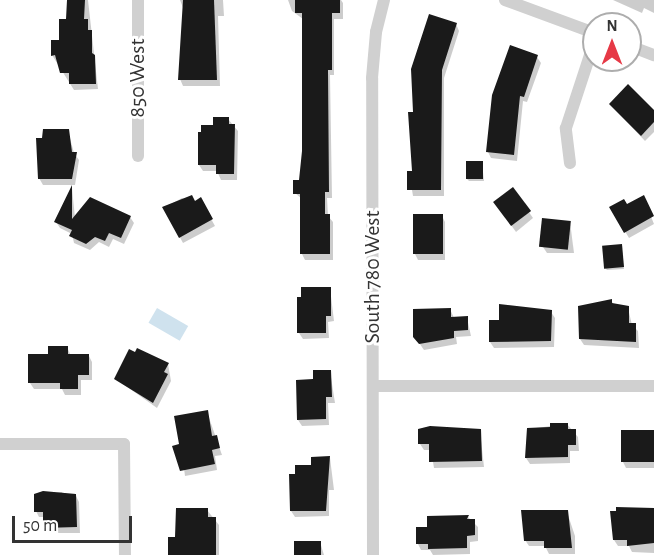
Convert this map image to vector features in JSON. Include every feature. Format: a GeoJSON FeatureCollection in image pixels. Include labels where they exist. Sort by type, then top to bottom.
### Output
{"type":"FeatureCollection","features":[{"type":"Feature","properties":{"kind":"street","name":"850 West"},"geometry":{"type":"LineString","coordinates":[[138,0],[138,156]]}},
{"type":"Feature","properties":{"kind":"street","name":"South 780 West"},"geometry":{"type":"LineString","coordinates":[[373,555],[372,78],[376,32],[384,0]]}},
{"type":"Feature","properties":{"kind":"street"},"geometry":{"type":"LineString","coordinates":[[505,0],[582,29]]}},
{"type":"Feature","properties":{"kind":"street"},"geometry":{"type":"LineString","coordinates":[[570,163],[566,128],[584,72]]}},
{"type":"Feature","properties":{"kind":"street"},"geometry":{"type":"LineString","coordinates":[[374,386],[654,386]]}},
{"type":"Feature","properties":{"kind":"street"},"geometry":{"type":"LineString","coordinates":[[0,444],[124,444],[125,555]]}},
{"type":"Feature","properties":{"kind":"water"},"geometry":{"type":"Polygon","coordinates":[[[157,308],[188,326],[180,341],[148,323],[157,308]]]}},
{"type":"Feature","properties":{"kind":"building"},"geometry":{"type":"Polygon","coordinates":[[[67,0],[85,0],[84,19],[88,19],[88,30],[92,30],[96,84],[69,84],[69,73],[60,73],[55,55],[51,56],[51,40],[59,40],[59,19],[66,19],[67,0]]]}},
{"type":"Feature","properties":{"kind":"building"},"geometry":{"type":"Polygon","coordinates":[[[183,0],[214,0],[217,80],[178,80],[183,0]]]}},
{"type":"Feature","properties":{"kind":"building"},"geometry":{"type":"Polygon","coordinates":[[[295,0],[340,0],[340,13],[332,13],[332,70],[328,70],[329,192],[325,192],[325,214],[330,214],[330,254],[300,254],[300,194],[293,194],[293,180],[299,180],[302,151],[302,13],[295,13],[295,0]]]}},
{"type":"Feature","properties":{"kind":"building"},"geometry":{"type":"Polygon","coordinates":[[[429,14],[457,23],[442,70],[441,190],[407,190],[407,171],[412,171],[408,112],[413,112],[411,69],[429,14]]]}},
{"type":"Feature","properties":{"kind":"building"},"geometry":{"type":"Polygon","coordinates":[[[510,45],[538,55],[524,97],[520,96],[514,155],[486,152],[492,95],[510,45]]]}},
{"type":"Feature","properties":{"kind":"building"},"geometry":{"type":"Polygon","coordinates":[[[628,84],[654,110],[654,122],[641,136],[609,104],[628,84]]]}},
{"type":"Feature","properties":{"kind":"building"},"geometry":{"type":"Polygon","coordinates":[[[213,117],[229,117],[229,124],[235,124],[234,174],[216,174],[216,165],[198,165],[198,132],[201,132],[201,125],[213,125],[213,117]]]}},
{"type":"Feature","properties":{"kind":"building"},"geometry":{"type":"Polygon","coordinates":[[[43,129],[69,129],[72,152],[77,152],[72,179],[38,179],[36,138],[42,138],[43,129]]]}},
{"type":"Feature","properties":{"kind":"building"},"geometry":{"type":"Polygon","coordinates":[[[466,161],[483,161],[483,179],[466,179],[466,161]]]}},
{"type":"Feature","properties":{"kind":"building"},"geometry":{"type":"Polygon","coordinates":[[[72,185],[72,219],[90,197],[131,216],[121,238],[109,233],[105,241],[95,237],[86,244],[69,236],[72,230],[54,222],[72,185]]]}},
{"type":"Feature","properties":{"kind":"building"},"geometry":{"type":"Polygon","coordinates":[[[513,187],[531,211],[511,226],[493,202],[513,187]]]}},
{"type":"Feature","properties":{"kind":"building"},"geometry":{"type":"Polygon","coordinates":[[[192,195],[195,201],[201,197],[213,219],[179,238],[162,207],[192,195]]]}},
{"type":"Feature","properties":{"kind":"building"},"geometry":{"type":"Polygon","coordinates":[[[644,195],[654,216],[624,233],[609,207],[624,199],[627,204],[644,195]]]}},
{"type":"Feature","properties":{"kind":"building"},"geometry":{"type":"Polygon","coordinates":[[[413,214],[443,214],[443,254],[413,254],[413,214]]]}},
{"type":"Feature","properties":{"kind":"building"},"geometry":{"type":"Polygon","coordinates":[[[542,218],[571,221],[568,250],[539,247],[542,218]]]}},
{"type":"Feature","properties":{"kind":"building"},"geometry":{"type":"Polygon","coordinates":[[[622,244],[624,267],[604,269],[602,246],[622,244]]]}},
{"type":"Feature","properties":{"kind":"building"},"geometry":{"type":"Polygon","coordinates":[[[301,287],[331,287],[331,316],[326,316],[326,333],[297,333],[297,297],[301,297],[301,287]]]}},
{"type":"Feature","properties":{"kind":"building"},"geometry":{"type":"Polygon","coordinates":[[[612,299],[612,303],[629,306],[629,323],[636,323],[636,342],[579,339],[578,306],[612,299]]]}},
{"type":"Feature","properties":{"kind":"building"},"geometry":{"type":"Polygon","coordinates":[[[499,304],[552,310],[551,341],[489,342],[489,320],[499,320],[499,304]]]}},
{"type":"Feature","properties":{"kind":"building"},"geometry":{"type":"Polygon","coordinates":[[[451,308],[451,317],[468,316],[468,330],[454,331],[454,338],[419,344],[413,337],[413,309],[451,308]]]}},
{"type":"Feature","properties":{"kind":"building"},"geometry":{"type":"Polygon","coordinates":[[[48,346],[68,346],[68,354],[89,354],[89,375],[78,375],[78,389],[60,389],[60,383],[28,383],[28,354],[48,354],[48,346]]]}},
{"type":"Feature","properties":{"kind":"building"},"geometry":{"type":"Polygon","coordinates":[[[137,348],[169,363],[164,372],[168,374],[153,403],[114,379],[129,349],[135,352],[137,348]]]}},
{"type":"Feature","properties":{"kind":"building"},"geometry":{"type":"Polygon","coordinates":[[[313,370],[331,370],[332,397],[326,397],[326,419],[297,420],[296,380],[313,379],[313,370]]]}},
{"type":"Feature","properties":{"kind":"building"},"geometry":{"type":"Polygon","coordinates":[[[208,410],[212,436],[217,435],[220,448],[212,450],[215,464],[180,471],[172,446],[179,444],[174,416],[208,410]]]}},
{"type":"Feature","properties":{"kind":"building"},"geometry":{"type":"Polygon","coordinates":[[[550,423],[568,423],[568,429],[576,429],[576,445],[568,445],[568,457],[525,458],[527,428],[550,427],[550,423]]]}},
{"type":"Feature","properties":{"kind":"building"},"geometry":{"type":"Polygon","coordinates":[[[430,426],[481,429],[482,461],[429,462],[429,444],[418,444],[418,429],[430,426]]]}},
{"type":"Feature","properties":{"kind":"building"},"geometry":{"type":"Polygon","coordinates":[[[621,430],[654,430],[654,462],[621,462],[621,430]]]}},
{"type":"Feature","properties":{"kind":"building"},"geometry":{"type":"Polygon","coordinates":[[[330,456],[326,511],[290,511],[289,474],[295,474],[295,465],[311,465],[311,457],[330,456]]]}},
{"type":"Feature","properties":{"kind":"building"},"geometry":{"type":"Polygon","coordinates":[[[43,491],[76,494],[77,527],[43,528],[43,512],[34,512],[34,494],[43,491]]]}},
{"type":"Feature","properties":{"kind":"building"},"geometry":{"type":"Polygon","coordinates":[[[616,507],[654,508],[654,543],[627,546],[627,540],[613,540],[610,511],[616,511],[616,507]]]}},
{"type":"Feature","properties":{"kind":"building"},"geometry":{"type":"Polygon","coordinates":[[[176,508],[208,508],[208,517],[216,517],[216,555],[168,555],[168,537],[175,537],[176,508]]]}},
{"type":"Feature","properties":{"kind":"building"},"geometry":{"type":"Polygon","coordinates":[[[521,510],[568,510],[572,548],[544,548],[544,541],[524,541],[521,510]]]}},
{"type":"Feature","properties":{"kind":"building"},"geometry":{"type":"Polygon","coordinates":[[[469,515],[467,519],[475,519],[475,535],[467,536],[467,548],[428,549],[428,544],[416,544],[416,527],[427,527],[427,516],[469,515]]]}},
{"type":"Feature","properties":{"kind":"building"},"geometry":{"type":"Polygon","coordinates":[[[294,541],[321,541],[321,555],[294,555],[294,541]]]}}]}
